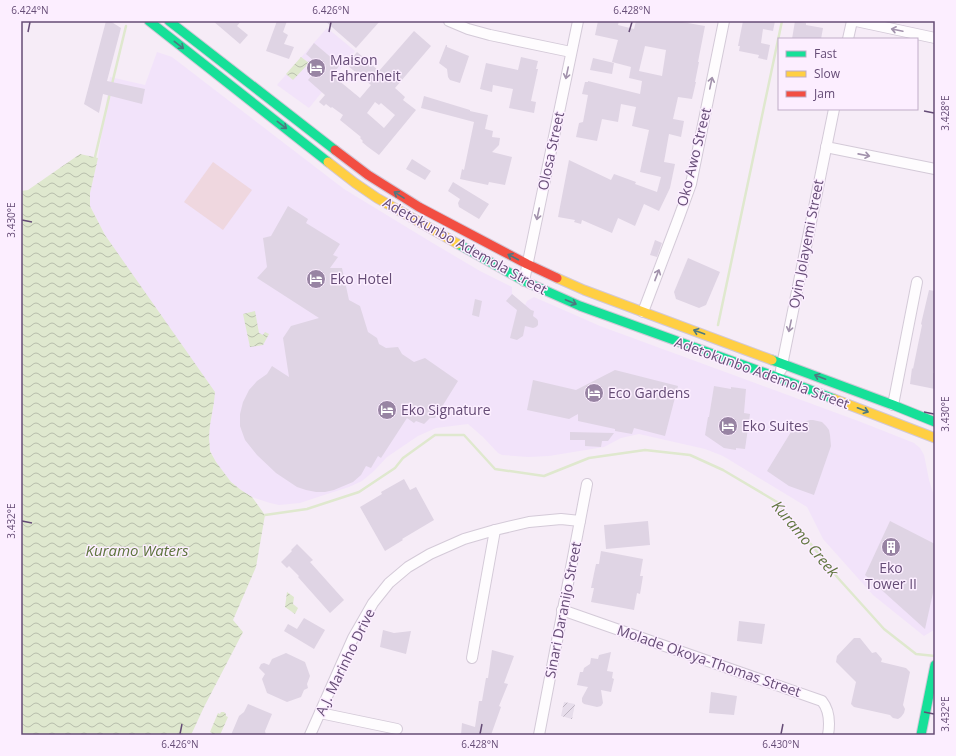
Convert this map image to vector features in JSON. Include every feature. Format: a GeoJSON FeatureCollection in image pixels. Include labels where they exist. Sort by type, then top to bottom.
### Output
{"type":"FeatureCollection","features":[{"type":"Feature","properties":{"kind":"main road","name":"Adetokunbo Ademola Street"},"geometry":{"type":"LineString","coordinates":[[149,21],[355,183],[377,198],[524,281],[580,306],[778,378],[935,438]]}},
{"type":"Feature","properties":{"kind":"main road","name":"Adetokunbo Ademola Street"},"geometry":{"type":"LineString","coordinates":[[169,21],[368,175],[419,207],[527,264],[584,290],[782,363],[935,422]]}},
{"type":"Feature","properties":{"kind":"main road"},"geometry":{"type":"LineString","coordinates":[[921,735],[935,665]]}},
{"type":"Feature","properties":{"kind":"street"},"geometry":{"type":"LineString","coordinates":[[449,21],[468,29],[490,35],[571,52]]}},
{"type":"Feature","properties":{"kind":"street","name":"Olosa Street"},"geometry":{"type":"LineString","coordinates":[[524,281],[578,21]]}},
{"type":"Feature","properties":{"kind":"street","name":"Oko Awo Street"},"geometry":{"type":"LineString","coordinates":[[643,312],[691,184],[724,21]]}},
{"type":"Feature","properties":{"kind":"street"},"geometry":{"type":"LineString","coordinates":[[848,38],[852,21]]}},
{"type":"Feature","properties":{"kind":"street"},"geometry":{"type":"LineString","coordinates":[[856,21],[935,38]]}},
{"type":"Feature","properties":{"kind":"street","name":"Oyin Jolayemi Street"},"geometry":{"type":"LineString","coordinates":[[778,378],[834,110]]}},
{"type":"Feature","properties":{"kind":"street"},"geometry":{"type":"LineString","coordinates":[[826,147],[935,169]]}},
{"type":"Feature","properties":{"kind":"street"},"geometry":{"type":"LineString","coordinates":[[893,405],[917,282]]}},
{"type":"Feature","properties":{"kind":"street","name":"Sinari Daranijo Street"},"geometry":{"type":"LineString","coordinates":[[538,735],[587,484]]}},
{"type":"Feature","properties":{"kind":"street","name":"A.J. Marinho Drive"},"geometry":{"type":"LineString","coordinates":[[310,735],[353,638],[373,603],[389,583],[408,567],[430,554],[464,540],[495,530],[529,522],[561,519],[580,521]]}},
{"type":"Feature","properties":{"kind":"street"},"geometry":{"type":"LineString","coordinates":[[472,658],[495,530]]}},
{"type":"Feature","properties":{"kind":"street","name":"Molade Okoya-Thomas Street"},"geometry":{"type":"LineString","coordinates":[[562,610],[822,701],[829,714],[828,735]]}},
{"type":"Feature","properties":{"kind":"street"},"geometry":{"type":"LineString","coordinates":[[320,713],[397,729]]}},
{"type":"Feature","properties":{"kind":"shaded area","name":"Maison Fahrenheit"},"geometry":{"type":"Polygon","coordinates":[[[327,28],[355,51],[309,108],[277,85],[327,28]]]}},
{"type":"Feature","properties":{"kind":"shaded area","name":"Eko Hotel"},"geometry":{"type":"Polygon","coordinates":[[[157,52],[172,57],[344,189],[480,271],[512,287],[512,294],[525,305],[527,301],[534,297],[600,326],[914,443],[920,448],[924,455],[929,480],[935,499],[934,630],[924,636],[873,595],[823,539],[807,507],[723,456],[705,449],[639,434],[621,438],[604,447],[549,456],[528,457],[502,455],[498,453],[468,424],[436,428],[418,436],[387,457],[362,481],[349,487],[300,503],[279,505],[252,497],[241,490],[224,474],[210,450],[210,425],[214,402],[105,235],[90,206],[90,193],[98,158],[110,77],[145,85],[157,52]]]}},
{"type":"Feature","properties":{"kind":"shaded area"},"geometry":{"type":"Polygon","coordinates":[[[213,162],[252,190],[223,230],[184,202],[213,162]]]}},
{"type":"Feature","properties":{"kind":"shaded area"},"geometry":{"type":"Polygon","coordinates":[[[564,702],[575,704],[572,719],[561,716],[564,702]]]}},
{"type":"Feature","properties":{"kind":"water"},"geometry":{"type":"Polygon","coordinates":[[[301,57],[309,63],[293,80],[286,74],[301,57]]]}},
{"type":"Feature","properties":{"kind":"water","name":"Kuramo Waters"},"geometry":{"type":"Polygon","coordinates":[[[80,154],[98,158],[90,193],[90,206],[105,235],[215,392],[210,425],[210,451],[216,462],[231,482],[252,497],[265,515],[256,567],[233,620],[243,632],[191,735],[21,735],[21,191],[28,190],[80,154]]]}},
{"type":"Feature","properties":{"kind":"water"},"geometry":{"type":"Polygon","coordinates":[[[255,311],[259,333],[263,335],[265,332],[269,334],[263,345],[250,347],[243,314],[255,311]]]}},
{"type":"Feature","properties":{"kind":"water"},"geometry":{"type":"Polygon","coordinates":[[[287,592],[294,597],[293,604],[298,608],[295,614],[285,607],[287,592]]]}},
{"type":"Feature","properties":{"kind":"water"},"geometry":{"type":"Polygon","coordinates":[[[221,712],[224,712],[228,717],[220,735],[212,735],[210,732],[218,713],[220,714],[221,712]]]}},
{"type":"Feature","properties":{"kind":"building"},"geometry":{"type":"Polygon","coordinates":[[[106,21],[110,21],[121,28],[107,81],[145,89],[142,104],[103,94],[99,113],[84,104],[106,21]]]}},
{"type":"Feature","properties":{"kind":"building"},"geometry":{"type":"Polygon","coordinates":[[[213,21],[241,21],[237,26],[248,35],[240,44],[213,21]]]}},
{"type":"Feature","properties":{"kind":"building"},"geometry":{"type":"Polygon","coordinates":[[[277,21],[287,21],[283,32],[288,35],[284,44],[294,47],[289,59],[266,51],[277,21]]]}},
{"type":"Feature","properties":{"kind":"building"},"geometry":{"type":"Polygon","coordinates":[[[325,21],[380,21],[356,48],[325,21]]]}},
{"type":"Feature","properties":{"kind":"building"},"geometry":{"type":"Polygon","coordinates":[[[598,21],[619,21],[618,25],[634,29],[636,21],[675,21],[705,26],[692,99],[678,97],[673,119],[684,121],[681,137],[669,134],[664,162],[675,164],[670,188],[659,211],[644,204],[635,226],[618,218],[612,233],[582,220],[581,224],[574,222],[575,220],[558,217],[569,160],[611,180],[614,174],[657,192],[661,177],[640,172],[649,130],[632,126],[636,107],[621,104],[618,122],[602,119],[597,141],[576,137],[579,123],[583,122],[588,95],[582,94],[585,82],[588,81],[640,94],[642,81],[629,78],[631,67],[612,62],[618,40],[595,35],[598,21]],[[645,46],[639,71],[662,76],[666,50],[645,46]]]}},
{"type":"Feature","properties":{"kind":"building"},"geometry":{"type":"Polygon","coordinates":[[[743,21],[775,21],[773,31],[763,29],[761,43],[770,45],[767,60],[758,58],[759,55],[739,51],[740,46],[738,46],[743,21]]]}},
{"type":"Feature","properties":{"kind":"building"},"geometry":{"type":"Polygon","coordinates":[[[795,21],[806,23],[806,25],[823,28],[821,38],[792,38],[795,21]]]}},
{"type":"Feature","properties":{"kind":"building"},"geometry":{"type":"Polygon","coordinates":[[[414,31],[431,46],[395,88],[405,97],[403,100],[416,110],[379,155],[362,142],[361,137],[340,120],[343,115],[332,107],[331,108],[326,104],[324,106],[319,102],[325,95],[308,80],[320,66],[306,54],[314,43],[340,65],[332,75],[360,98],[371,85],[347,65],[357,52],[379,71],[414,31]],[[375,102],[367,113],[384,128],[395,115],[381,103],[379,105],[375,102]]]}},
{"type":"Feature","properties":{"kind":"building"},"geometry":{"type":"Polygon","coordinates":[[[446,45],[447,47],[469,56],[460,83],[450,80],[447,69],[439,63],[446,45]]]}},
{"type":"Feature","properties":{"kind":"building"},"geometry":{"type":"Polygon","coordinates":[[[521,57],[538,61],[536,69],[538,69],[531,101],[536,102],[534,113],[509,108],[513,89],[493,85],[492,92],[480,89],[486,63],[518,70],[521,57]]]}},
{"type":"Feature","properties":{"kind":"building"},"geometry":{"type":"Polygon","coordinates":[[[593,58],[614,63],[612,74],[590,70],[593,58]]]}},
{"type":"Feature","properties":{"kind":"building"},"geometry":{"type":"Polygon","coordinates":[[[424,96],[470,111],[488,115],[485,129],[493,131],[492,137],[500,138],[499,145],[492,152],[512,157],[505,185],[489,182],[488,185],[460,179],[462,169],[464,170],[474,122],[421,108],[424,96]]]}},
{"type":"Feature","properties":{"kind":"building"},"geometry":{"type":"Polygon","coordinates":[[[412,159],[431,171],[425,180],[406,169],[412,159]]]}},
{"type":"Feature","properties":{"kind":"building"},"geometry":{"type":"Polygon","coordinates":[[[453,182],[489,204],[479,219],[459,207],[458,203],[460,199],[448,191],[453,182]]]}},
{"type":"Feature","properties":{"kind":"building","name":"Eko Hotel"},"geometry":{"type":"Polygon","coordinates":[[[288,206],[308,219],[306,223],[340,244],[333,255],[338,257],[330,268],[342,268],[349,300],[360,306],[368,332],[377,338],[379,344],[386,348],[398,347],[402,354],[414,362],[425,358],[458,381],[435,418],[430,418],[424,424],[416,421],[414,423],[407,418],[381,458],[378,456],[371,468],[366,466],[361,475],[353,482],[325,492],[316,492],[297,487],[276,473],[257,455],[245,440],[240,426],[240,414],[243,402],[249,390],[257,381],[267,374],[272,366],[289,377],[283,338],[291,326],[319,318],[257,278],[267,267],[263,238],[271,236],[288,206]]]}},
{"type":"Feature","properties":{"kind":"building"},"geometry":{"type":"Polygon","coordinates":[[[655,240],[662,243],[657,257],[650,255],[655,240]]]}},
{"type":"Feature","properties":{"kind":"building"},"geometry":{"type":"Polygon","coordinates":[[[688,258],[720,272],[706,305],[699,308],[676,299],[674,292],[688,258]]]}},
{"type":"Feature","properties":{"kind":"building"},"geometry":{"type":"Polygon","coordinates":[[[929,290],[935,291],[935,363],[933,373],[935,373],[935,389],[910,384],[912,368],[913,369],[929,290]]]}},
{"type":"Feature","properties":{"kind":"building"},"geometry":{"type":"Polygon","coordinates":[[[512,294],[534,311],[533,316],[538,321],[538,325],[536,327],[533,328],[525,326],[523,336],[517,340],[510,338],[517,310],[506,301],[512,294]]]}},
{"type":"Feature","properties":{"kind":"building"},"geometry":{"type":"Polygon","coordinates":[[[475,299],[482,301],[479,317],[472,315],[475,299]]]}},
{"type":"Feature","properties":{"kind":"building"},"geometry":{"type":"Polygon","coordinates":[[[615,370],[678,386],[665,436],[634,428],[632,434],[615,431],[615,429],[578,421],[578,414],[569,419],[527,410],[533,380],[576,390],[615,370]]]}},
{"type":"Feature","properties":{"kind":"building","name":"Eko Suites"},"geometry":{"type":"Polygon","coordinates":[[[714,386],[731,389],[731,387],[746,389],[744,413],[750,414],[745,449],[736,448],[736,450],[724,448],[705,435],[714,386]]]}},
{"type":"Feature","properties":{"kind":"building"},"geometry":{"type":"Polygon","coordinates":[[[810,420],[822,422],[826,426],[829,430],[831,446],[814,495],[789,486],[767,471],[794,427],[796,429],[801,423],[810,420]]]}},
{"type":"Feature","properties":{"kind":"building"},"geometry":{"type":"Polygon","coordinates":[[[570,432],[614,433],[608,441],[602,441],[601,447],[585,446],[585,440],[570,440],[570,432]]]}},
{"type":"Feature","properties":{"kind":"building"},"geometry":{"type":"Polygon","coordinates":[[[404,479],[410,490],[416,487],[434,520],[385,551],[360,507],[382,494],[381,492],[404,479]]]}},
{"type":"Feature","properties":{"kind":"building"},"geometry":{"type":"Polygon","coordinates":[[[648,521],[650,545],[606,549],[604,525],[648,521]]]}},
{"type":"Feature","properties":{"kind":"building"},"geometry":{"type":"Polygon","coordinates":[[[890,521],[935,544],[935,584],[925,629],[865,575],[890,521]]]}},
{"type":"Feature","properties":{"kind":"building"},"geometry":{"type":"Polygon","coordinates":[[[297,544],[313,560],[310,562],[344,600],[330,613],[298,577],[299,576],[289,566],[287,568],[281,562],[297,544]]]}},
{"type":"Feature","properties":{"kind":"building"},"geometry":{"type":"Polygon","coordinates":[[[601,551],[643,559],[640,576],[643,576],[640,594],[637,593],[634,610],[591,602],[594,588],[591,588],[596,564],[599,564],[601,551]]]}},
{"type":"Feature","properties":{"kind":"building"},"geometry":{"type":"Polygon","coordinates":[[[304,618],[325,630],[314,649],[284,631],[288,624],[297,629],[304,618]]]}},
{"type":"Feature","properties":{"kind":"building"},"geometry":{"type":"Polygon","coordinates":[[[739,621],[765,624],[762,644],[737,641],[739,621]]]}},
{"type":"Feature","properties":{"kind":"building"},"geometry":{"type":"Polygon","coordinates":[[[383,630],[394,633],[411,631],[406,654],[380,647],[383,630]]]}},
{"type":"Feature","properties":{"kind":"building"},"geometry":{"type":"Polygon","coordinates":[[[854,638],[860,638],[872,653],[876,652],[882,659],[881,662],[906,668],[910,672],[903,705],[905,709],[904,713],[898,719],[893,718],[890,715],[854,707],[851,704],[856,682],[836,662],[837,656],[854,638]]]}},
{"type":"Feature","properties":{"kind":"building"},"geometry":{"type":"Polygon","coordinates":[[[492,650],[514,656],[504,683],[508,684],[499,706],[501,707],[491,735],[461,735],[462,723],[475,727],[479,701],[482,701],[486,678],[488,678],[492,650]]]}},
{"type":"Feature","properties":{"kind":"building"},"geometry":{"type":"Polygon","coordinates":[[[611,652],[607,671],[613,672],[612,678],[614,679],[611,692],[601,690],[603,703],[601,706],[597,707],[584,704],[582,702],[582,698],[588,687],[577,685],[580,672],[583,672],[584,668],[590,664],[591,658],[598,659],[599,655],[611,652]]]}},
{"type":"Feature","properties":{"kind":"building"},"geometry":{"type":"Polygon","coordinates":[[[286,653],[305,662],[310,676],[307,684],[308,688],[304,690],[301,697],[287,702],[267,693],[262,679],[265,674],[259,668],[261,664],[264,663],[269,665],[272,659],[286,653]]]}},
{"type":"Feature","properties":{"kind":"building"},"geometry":{"type":"Polygon","coordinates":[[[711,692],[737,696],[734,715],[709,713],[711,692]]]}},
{"type":"Feature","properties":{"kind":"building"},"geometry":{"type":"Polygon","coordinates":[[[248,704],[272,714],[265,731],[266,735],[231,735],[239,716],[244,712],[248,704]]]}},
{"type":"Feature","properties":{"kind":"waterway"},"geometry":{"type":"LineString","coordinates":[[778,38],[782,21]]}},
{"type":"Feature","properties":{"kind":"waterway"},"geometry":{"type":"LineString","coordinates":[[112,84],[126,26]]}},
{"type":"Feature","properties":{"kind":"waterway"},"geometry":{"type":"LineString","coordinates":[[718,325],[778,40]]}},
{"type":"Feature","properties":{"kind":"waterway"},"geometry":{"type":"LineString","coordinates":[[95,157],[110,93]]}},
{"type":"Feature","properties":{"kind":"waterway","name":"Kuramo Creek"},"geometry":{"type":"LineString","coordinates":[[265,515],[307,509],[359,492],[395,468],[403,458],[435,435],[464,435],[495,469],[544,476],[589,458],[645,450],[690,455],[723,470],[777,502],[838,578],[884,629],[916,654],[935,656]]}},
{"type":"Feature","properties":{"kind":"traffic: fast"},"geometry":{"type":"LineString","coordinates":[[149,21],[328,162]]}},
{"type":"Feature","properties":{"kind":"traffic: fast"},"geometry":{"type":"LineString","coordinates":[[169,21],[335,150]]}},
{"type":"Feature","properties":{"kind":"traffic: fast"},"geometry":{"type":"LineString","coordinates":[[458,244],[524,281],[580,306],[834,399]]}},
{"type":"Feature","properties":{"kind":"traffic: fast"},"geometry":{"type":"LineString","coordinates":[[772,360],[935,422]]}},
{"type":"Feature","properties":{"kind":"traffic: fast"},"geometry":{"type":"LineString","coordinates":[[921,735],[935,665]]}},
{"type":"Feature","properties":{"kind":"traffic: slow"},"geometry":{"type":"LineString","coordinates":[[328,162],[377,198],[458,244]]}},
{"type":"Feature","properties":{"kind":"traffic: slow"},"geometry":{"type":"LineString","coordinates":[[557,278],[584,290],[772,360]]}},
{"type":"Feature","properties":{"kind":"traffic: slow"},"geometry":{"type":"LineString","coordinates":[[834,399],[935,438]]}},
{"type":"Feature","properties":{"kind":"traffic: jam"},"geometry":{"type":"LineString","coordinates":[[335,150],[368,175],[419,207],[527,264],[557,278]]}},
{"type":"Feature","properties":{"kind":"place","name":"Maison Fahrenheit"},"geometry":{"type":"Point","coordinates":[316,68]}},
{"type":"Feature","properties":{"kind":"place","name":"Eko Hotel"},"geometry":{"type":"Point","coordinates":[316,279]}},
{"type":"Feature","properties":{"kind":"place","name":"Eco Gardens"},"geometry":{"type":"Point","coordinates":[594,393]}},
{"type":"Feature","properties":{"kind":"place","name":"Eko Signature"},"geometry":{"type":"Point","coordinates":[387,410]}},
{"type":"Feature","properties":{"kind":"place","name":"Eko Suites"},"geometry":{"type":"Point","coordinates":[728,426]}},
{"type":"Feature","properties":{"kind":"place","name":"Eko Tower II"},"geometry":{"type":"Point","coordinates":[891,547]}}]}
